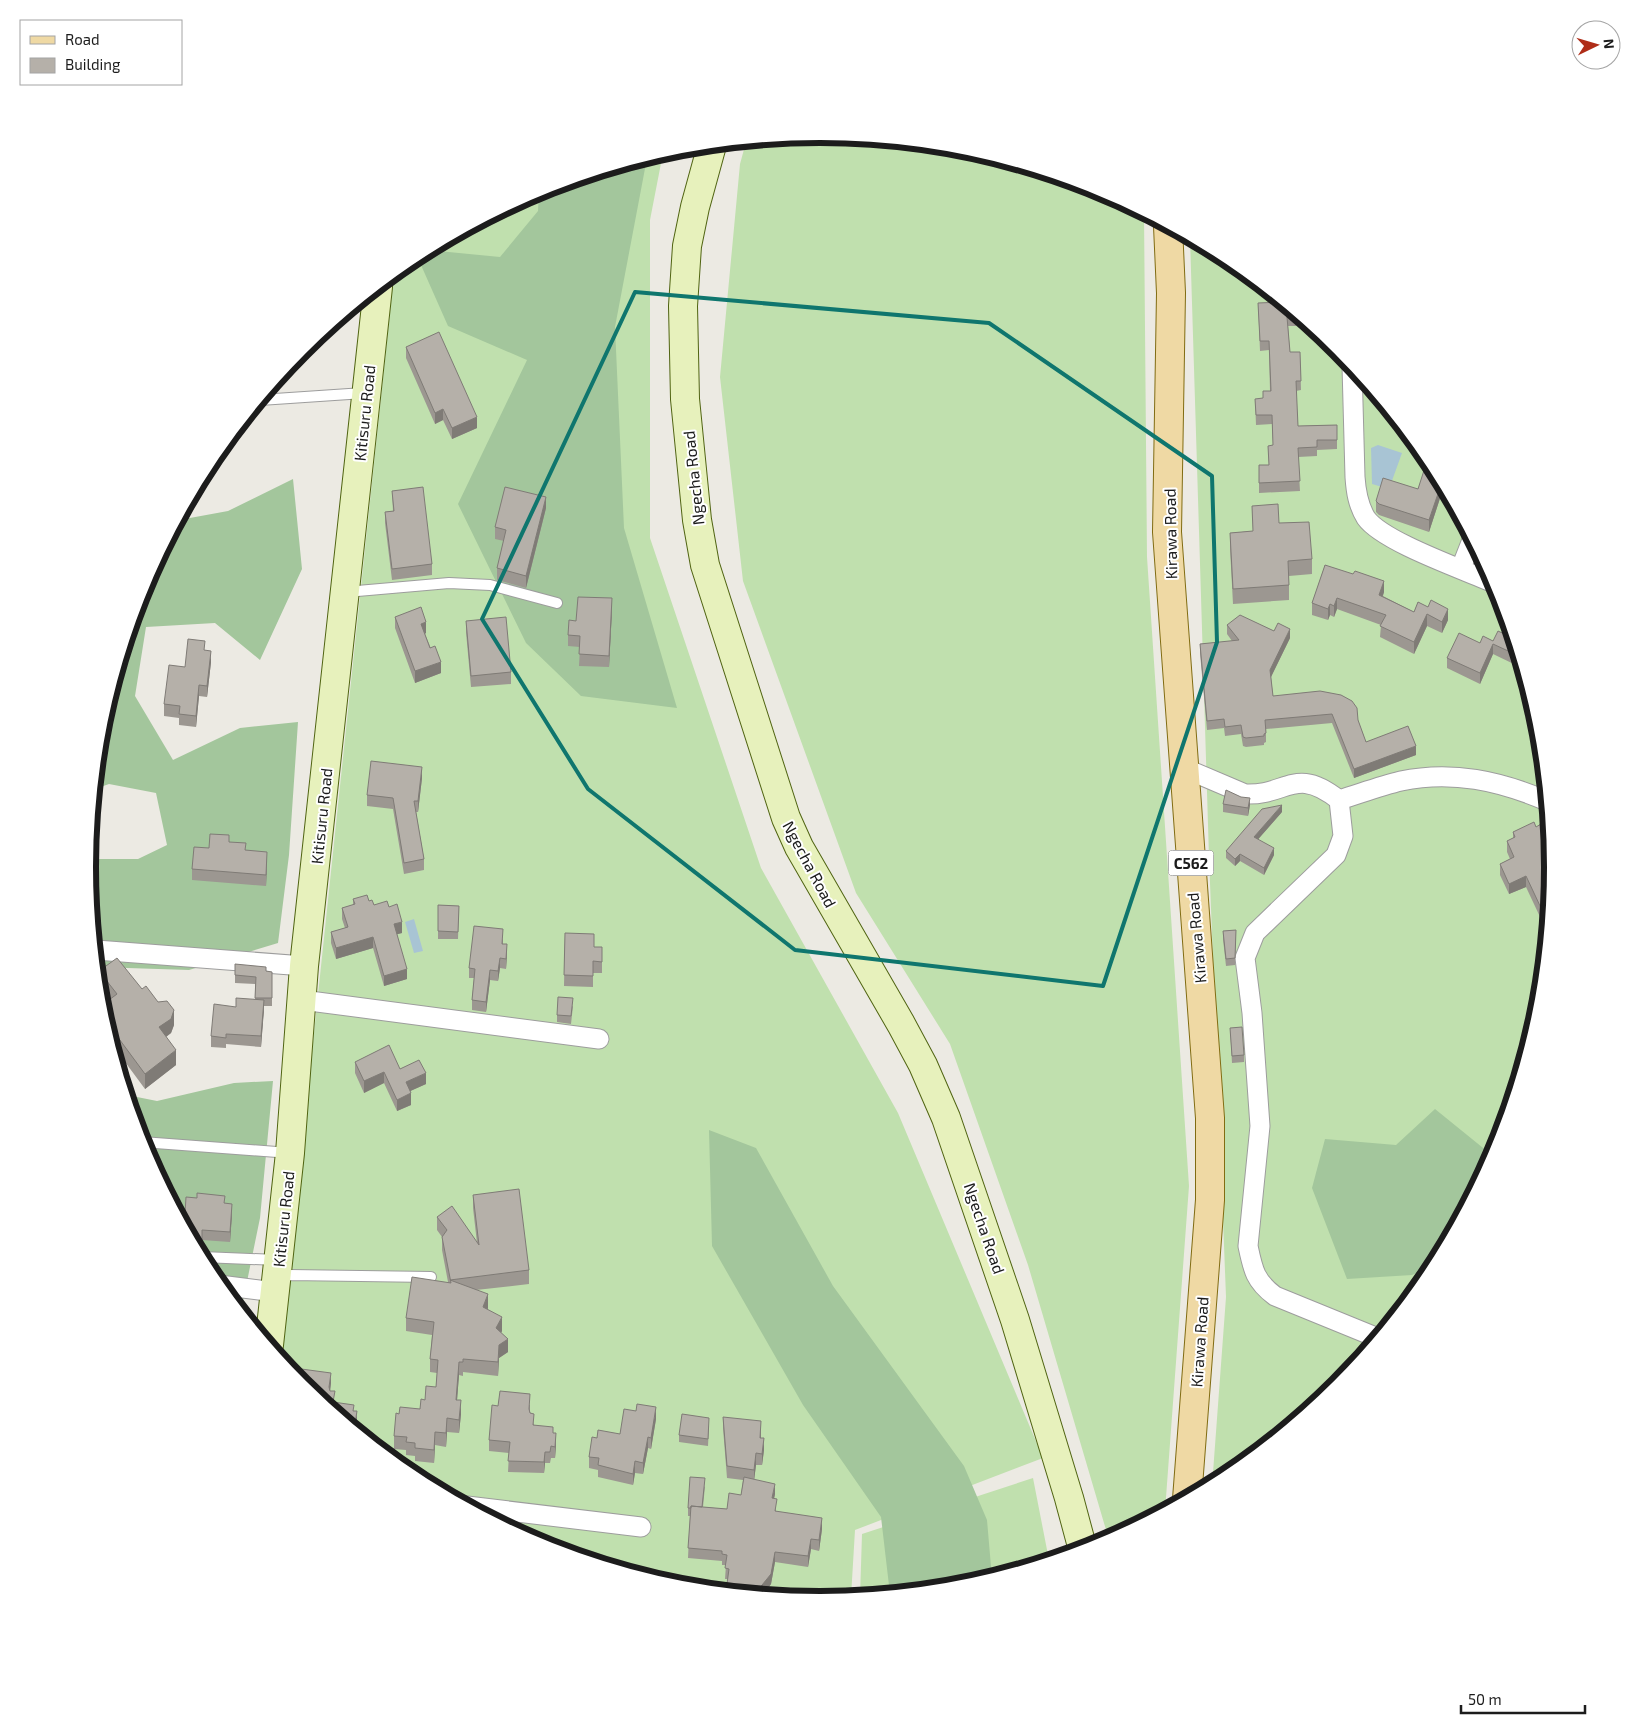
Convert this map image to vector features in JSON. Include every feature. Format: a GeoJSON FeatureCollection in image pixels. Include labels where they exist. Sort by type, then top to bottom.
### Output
{"type":"FeatureCollection","features":[{"type":"Feature","properties":{"kind":"main road","name":"Ngecha Road"},"geometry":{"type":"LineString","coordinates":[[710,152],[695,207],[687,246],[683,306],[685,399],[697,520],[705,565],[786,818],[830,902],[923,1065],[956,1144],[1015,1320],[1070,1498],[1080,1543]]}},
{"type":"Feature","properties":{"kind":"main road","name":"Kirawa Road"},"geometry":{"type":"LineString","coordinates":[[1168,232],[1171,302],[1167,532],[1203,1013],[1211,1146],[1210,1200],[1189,1491]]}},
{"type":"Feature","properties":{"kind":"main road","name":"Kitisuru Road"},"geometry":{"type":"LineString","coordinates":[[270,1337],[290,1153],[304,966],[377,295]]}},
{"type":"Feature","properties":{"kind":"street"},"geometry":{"type":"LineString","coordinates":[[1352,376],[1355,477],[1362,509],[1373,525],[1393,539],[1485,579]]}},
{"type":"Feature","properties":{"kind":"street"},"geometry":{"type":"LineString","coordinates":[[1461,568],[1470,546]]}},
{"type":"Feature","properties":{"kind":"street"},"geometry":{"type":"LineString","coordinates":[[1184,768],[1245,794],[1264,792],[1293,782],[1317,785],[1339,800],[1343,836],[1336,855],[1255,933],[1246,958],[1260,1126],[1248,1246],[1252,1266],[1261,1286],[1275,1296],[1372,1336]]}},
{"type":"Feature","properties":{"kind":"street"},"geometry":{"type":"LineString","coordinates":[[1339,800],[1402,781],[1456,778],[1503,783],[1541,799]]}},
{"type":"Feature","properties":{"kind":"street"},"geometry":{"type":"LineString","coordinates":[[101,950],[304,966]]}},
{"type":"Feature","properties":{"kind":"street"},"geometry":{"type":"LineString","coordinates":[[302,1000],[600,1039]]}},
{"type":"Feature","properties":{"kind":"street"},"geometry":{"type":"LineString","coordinates":[[228,1284],[277,1276]]}},
{"type":"Feature","properties":{"kind":"street"},"geometry":{"type":"LineString","coordinates":[[483,1508],[641,1527]]}},
{"type":"Feature","properties":{"kind":"lane"},"geometry":{"type":"LineString","coordinates":[[268,399],[367,393]]}},
{"type":"Feature","properties":{"kind":"lane"},"geometry":{"type":"LineString","coordinates":[[345,592],[449,583],[490,585],[557,603]]}},
{"type":"Feature","properties":{"kind":"lane"},"geometry":{"type":"LineString","coordinates":[[150,1143],[290,1153]]}},
{"type":"Feature","properties":{"kind":"lane"},"geometry":{"type":"LineString","coordinates":[[211,1259],[277,1276],[431,1277]]}},
{"type":"Feature","properties":{"kind":"highlighted area"},"geometry":{"type":"Polygon","coordinates":[[[635,292],[989,323],[1212,476],[1217,642],[1103,986],[795,950],[588,789],[482,619],[635,292]]]}},
{"type":"Feature","properties":{"kind":"green space"},"geometry":{"type":"Polygon","coordinates":[[[820,143],[915,149],[962,157],[1008,168],[1098,198],[1144,220],[1147,557],[1189,1186],[1166,1504],[1107,1533],[1028,1265],[950,1044],[856,893],[743,581],[720,377],[740,164],[745,147],[820,143]]]}},
{"type":"Feature","properties":{"kind":"green space"},"geometry":{"type":"Polygon","coordinates":[[[661,161],[650,220],[650,538],[761,868],[898,1113],[1043,1458],[855,1530],[851,1591],[820,1592],[773,1590],[726,1586],[679,1578],[633,1567],[543,1537],[458,1495],[418,1470],[343,1412],[308,1380],[278,1347],[305,1118],[393,283],[458,240],[543,198],[633,168],[661,161]]]}},
{"type":"Feature","properties":{"kind":"green space"},"geometry":{"type":"Polygon","coordinates":[[[646,165],[615,327],[624,528],[677,708],[581,696],[526,643],[458,504],[527,360],[448,326],[420,264],[440,251],[500,257],[538,211],[539,200],[543,198],[646,165]]]}},
{"type":"Feature","properties":{"kind":"green space"},"geometry":{"type":"Polygon","coordinates":[[[1190,244],[1223,265],[1261,293],[1333,355],[1395,427],[1423,465],[1448,505],[1490,590],[1520,680],[1531,726],[1539,773],[1545,868],[1539,962],[1531,1009],[1520,1055],[1490,1145],[1448,1230],[1423,1270],[1395,1308],[1333,1380],[1261,1442],[1213,1476],[1226,1297],[1209,857],[1190,244]]]}},
{"type":"Feature","properties":{"kind":"green space"},"geometry":{"type":"Polygon","coordinates":[[[293,479],[302,569],[260,660],[215,623],[146,627],[135,696],[173,760],[240,728],[298,722],[289,855],[278,943],[189,970],[103,967],[98,915],[96,859],[138,859],[167,845],[156,793],[109,784],[101,787],[110,726],[121,680],[151,590],[186,519],[228,511],[293,479]]]}},
{"type":"Feature","properties":{"kind":"green space"},"geometry":{"type":"Polygon","coordinates":[[[273,1081],[260,1218],[243,1303],[218,1270],[193,1230],[151,1145],[134,1096],[157,1101],[234,1083],[273,1081]]]}},
{"type":"Feature","properties":{"kind":"green space"},"geometry":{"type":"Polygon","coordinates":[[[1435,1109],[1487,1151],[1448,1230],[1423,1270],[1412,1275],[1347,1279],[1312,1188],[1325,1139],[1396,1145],[1435,1109]]]}},
{"type":"Feature","properties":{"kind":"green space"},"geometry":{"type":"Polygon","coordinates":[[[709,1130],[756,1148],[833,1286],[964,1466],[987,1520],[991,1571],[915,1586],[889,1588],[881,1517],[803,1405],[712,1246],[709,1130]]]}},
{"type":"Feature","properties":{"kind":"green space"},"geometry":{"type":"Polygon","coordinates":[[[1033,1478],[1048,1555],[962,1578],[915,1586],[860,1590],[862,1534],[1033,1478]]]}},
{"type":"Feature","properties":{"kind":"water"},"geometry":{"type":"Polygon","coordinates":[[[1378,445],[1402,453],[1389,489],[1372,484],[1371,448],[1378,445]]]}},
{"type":"Feature","properties":{"kind":"water"},"geometry":{"type":"Polygon","coordinates":[[[414,919],[423,951],[414,953],[405,922],[414,919]]]}},
{"type":"Feature","properties":{"kind":"building"},"geometry":{"type":"Polygon","coordinates":[[[1273,302],[1290,317],[1287,317],[1290,352],[1300,352],[1301,381],[1296,381],[1298,426],[1337,425],[1337,440],[1317,440],[1317,447],[1298,448],[1300,481],[1259,483],[1259,465],[1269,465],[1268,446],[1273,445],[1272,415],[1256,415],[1255,399],[1263,398],[1263,391],[1271,391],[1269,341],[1260,341],[1258,303],[1273,302]]]}},
{"type":"Feature","properties":{"kind":"building"},"geometry":{"type":"Polygon","coordinates":[[[439,332],[477,417],[452,428],[443,409],[435,413],[406,347],[439,332]]]}},
{"type":"Feature","properties":{"kind":"building"},"geometry":{"type":"Polygon","coordinates":[[[1425,468],[1439,491],[1429,520],[1379,504],[1376,501],[1383,478],[1418,489],[1425,468]]]}},
{"type":"Feature","properties":{"kind":"building"},"geometry":{"type":"Polygon","coordinates":[[[423,487],[432,564],[392,569],[385,512],[394,511],[392,491],[423,487]]]}},
{"type":"Feature","properties":{"kind":"building"},"geometry":{"type":"Polygon","coordinates":[[[505,487],[546,497],[526,576],[497,568],[506,530],[495,527],[505,487]]]}},
{"type":"Feature","properties":{"kind":"building"},"geometry":{"type":"Polygon","coordinates":[[[1278,504],[1279,523],[1309,522],[1312,559],[1288,561],[1289,585],[1233,589],[1230,533],[1253,531],[1252,506],[1278,504]]]}},
{"type":"Feature","properties":{"kind":"building"},"geometry":{"type":"Polygon","coordinates":[[[1325,565],[1353,574],[1355,571],[1384,581],[1379,595],[1414,612],[1418,602],[1428,607],[1431,600],[1448,609],[1442,622],[1427,614],[1414,642],[1380,626],[1386,615],[1337,598],[1334,606],[1330,604],[1328,609],[1312,603],[1325,565]]]}},
{"type":"Feature","properties":{"kind":"building"},"geometry":{"type":"Polygon","coordinates":[[[578,597],[612,598],[609,656],[579,654],[580,636],[568,635],[569,620],[576,621],[578,597]]]}},
{"type":"Feature","properties":{"kind":"building"},"geometry":{"type":"Polygon","coordinates":[[[421,607],[426,622],[421,624],[430,648],[435,646],[441,662],[415,671],[395,617],[421,607]]]}},
{"type":"Feature","properties":{"kind":"building"},"geometry":{"type":"Polygon","coordinates":[[[1240,615],[1274,631],[1278,623],[1290,629],[1270,670],[1273,696],[1320,691],[1341,695],[1352,701],[1357,708],[1358,720],[1366,742],[1408,726],[1416,746],[1354,769],[1332,714],[1265,720],[1266,733],[1264,736],[1246,738],[1243,737],[1241,725],[1225,727],[1224,719],[1207,721],[1200,644],[1239,640],[1227,625],[1240,615]]]}},
{"type":"Feature","properties":{"kind":"building"},"geometry":{"type":"Polygon","coordinates":[[[506,617],[511,672],[471,676],[466,621],[506,617]]]}},
{"type":"Feature","properties":{"kind":"building"},"geometry":{"type":"Polygon","coordinates":[[[1498,631],[1506,635],[1511,653],[1493,644],[1480,673],[1447,658],[1459,633],[1480,643],[1483,636],[1493,641],[1498,631]]]}},
{"type":"Feature","properties":{"kind":"building"},"geometry":{"type":"Polygon","coordinates":[[[188,639],[205,641],[204,650],[211,651],[207,686],[199,685],[196,716],[179,714],[180,706],[164,704],[169,665],[185,667],[188,639]]]}},
{"type":"Feature","properties":{"kind":"building"},"geometry":{"type":"Polygon","coordinates":[[[371,761],[422,767],[418,801],[414,801],[424,859],[404,863],[393,798],[367,795],[371,761]]]}},
{"type":"Feature","properties":{"kind":"building"},"geometry":{"type":"Polygon","coordinates":[[[1226,790],[1241,797],[1250,798],[1248,808],[1223,804],[1226,790]]]}},
{"type":"Feature","properties":{"kind":"building"},"geometry":{"type":"Polygon","coordinates":[[[1282,805],[1254,837],[1274,848],[1264,868],[1240,854],[1235,859],[1226,851],[1262,809],[1282,805]]]}},
{"type":"Feature","properties":{"kind":"building"},"geometry":{"type":"Polygon","coordinates":[[[1534,822],[1536,827],[1541,824],[1543,829],[1545,868],[1543,907],[1541,908],[1526,876],[1509,884],[1500,864],[1514,857],[1507,841],[1515,837],[1513,832],[1534,822]]]}},
{"type":"Feature","properties":{"kind":"building"},"geometry":{"type":"Polygon","coordinates":[[[210,834],[229,835],[229,842],[246,843],[245,850],[267,852],[266,875],[192,869],[194,847],[209,848],[210,834]]]}},
{"type":"Feature","properties":{"kind":"building"},"geometry":{"type":"Polygon","coordinates":[[[367,895],[369,901],[372,900],[374,905],[387,901],[389,907],[397,904],[402,922],[394,924],[407,969],[384,976],[373,937],[336,948],[331,932],[348,927],[342,908],[355,904],[353,899],[367,895]]]}},
{"type":"Feature","properties":{"kind":"building"},"geometry":{"type":"Polygon","coordinates":[[[438,905],[459,906],[458,932],[438,931],[438,905]]]}},
{"type":"Feature","properties":{"kind":"building"},"geometry":{"type":"Polygon","coordinates":[[[474,926],[503,929],[502,944],[507,944],[506,959],[500,958],[498,971],[490,970],[486,1002],[472,1000],[475,969],[469,968],[474,926]]]}},
{"type":"Feature","properties":{"kind":"building"},"geometry":{"type":"Polygon","coordinates":[[[1236,930],[1235,958],[1226,959],[1223,931],[1236,930]]]}},
{"type":"Feature","properties":{"kind":"building"},"geometry":{"type":"Polygon","coordinates":[[[565,933],[594,934],[594,947],[602,947],[602,962],[593,961],[593,976],[564,975],[565,933]]]}},
{"type":"Feature","properties":{"kind":"building"},"geometry":{"type":"Polygon","coordinates":[[[117,958],[142,989],[146,986],[158,1002],[167,1001],[174,1010],[171,1019],[159,1027],[176,1050],[145,1074],[116,1035],[115,1031],[117,1030],[114,1026],[109,1000],[117,994],[105,978],[103,968],[117,958]]]}},
{"type":"Feature","properties":{"kind":"building"},"geometry":{"type":"Polygon","coordinates":[[[235,964],[266,967],[266,971],[272,972],[272,998],[255,998],[256,977],[235,975],[235,964]]]}},
{"type":"Feature","properties":{"kind":"building"},"geometry":{"type":"Polygon","coordinates":[[[558,997],[573,998],[571,1016],[557,1015],[558,997]]]}},
{"type":"Feature","properties":{"kind":"building"},"geometry":{"type":"Polygon","coordinates":[[[236,998],[264,1000],[261,1036],[226,1034],[226,1038],[211,1036],[214,1004],[236,1007],[236,998]]]}},
{"type":"Feature","properties":{"kind":"building"},"geometry":{"type":"Polygon","coordinates":[[[1242,1027],[1244,1055],[1232,1056],[1230,1028],[1242,1027]]]}},
{"type":"Feature","properties":{"kind":"building"},"geometry":{"type":"Polygon","coordinates":[[[389,1045],[400,1069],[419,1060],[426,1073],[406,1082],[411,1093],[397,1100],[384,1072],[364,1081],[355,1062],[389,1045]]]}},
{"type":"Feature","properties":{"kind":"building"},"geometry":{"type":"Polygon","coordinates":[[[519,1189],[529,1270],[450,1280],[442,1237],[447,1230],[437,1217],[452,1206],[479,1245],[473,1195],[519,1189]]]}},
{"type":"Feature","properties":{"kind":"building"},"geometry":{"type":"Polygon","coordinates":[[[197,1193],[225,1196],[224,1203],[232,1204],[230,1232],[202,1230],[202,1240],[199,1240],[184,1212],[186,1197],[197,1198],[197,1193]]]}},
{"type":"Feature","properties":{"kind":"building"},"geometry":{"type":"Polygon","coordinates":[[[412,1277],[451,1283],[450,1280],[488,1294],[483,1307],[502,1317],[496,1328],[508,1339],[499,1345],[498,1362],[463,1359],[463,1362],[459,1362],[456,1400],[461,1400],[459,1420],[447,1418],[446,1433],[435,1432],[434,1450],[415,1448],[415,1443],[406,1442],[407,1437],[394,1436],[396,1413],[399,1414],[400,1407],[420,1409],[421,1399],[425,1400],[426,1386],[436,1387],[438,1360],[430,1359],[434,1322],[406,1318],[412,1277]]]}},
{"type":"Feature","properties":{"kind":"building"},"geometry":{"type":"Polygon","coordinates":[[[297,1368],[331,1373],[329,1387],[330,1391],[335,1391],[333,1402],[354,1405],[353,1411],[357,1411],[355,1422],[308,1380],[297,1368]]]}},
{"type":"Feature","properties":{"kind":"building"},"geometry":{"type":"Polygon","coordinates":[[[500,1391],[530,1394],[529,1409],[530,1413],[534,1414],[533,1425],[553,1427],[553,1433],[556,1433],[555,1447],[551,1446],[550,1452],[545,1452],[544,1462],[508,1461],[510,1442],[489,1440],[492,1405],[498,1406],[500,1391]]]}},
{"type":"Feature","properties":{"kind":"building"},"geometry":{"type":"Polygon","coordinates":[[[637,1404],[656,1407],[651,1438],[648,1437],[643,1463],[635,1461],[633,1474],[598,1465],[599,1458],[589,1457],[592,1437],[597,1438],[598,1430],[620,1434],[624,1409],[636,1411],[637,1404]]]}},
{"type":"Feature","properties":{"kind":"building"},"geometry":{"type":"Polygon","coordinates":[[[682,1414],[709,1418],[708,1439],[679,1435],[682,1414]]]}},
{"type":"Feature","properties":{"kind":"building"},"geometry":{"type":"Polygon","coordinates":[[[723,1417],[761,1421],[760,1438],[764,1438],[762,1454],[756,1453],[754,1470],[727,1466],[723,1417]]]}},
{"type":"Feature","properties":{"kind":"building"},"geometry":{"type":"Polygon","coordinates":[[[690,1477],[705,1478],[702,1507],[691,1506],[691,1508],[688,1508],[690,1477]]]}},
{"type":"Feature","properties":{"kind":"building"},"geometry":{"type":"Polygon","coordinates":[[[744,1477],[775,1484],[772,1498],[777,1499],[775,1511],[822,1518],[819,1540],[811,1539],[808,1556],[775,1552],[771,1574],[759,1589],[727,1586],[729,1569],[725,1568],[727,1555],[722,1554],[722,1551],[688,1548],[691,1506],[727,1509],[729,1493],[741,1495],[744,1477]]]}}]}
